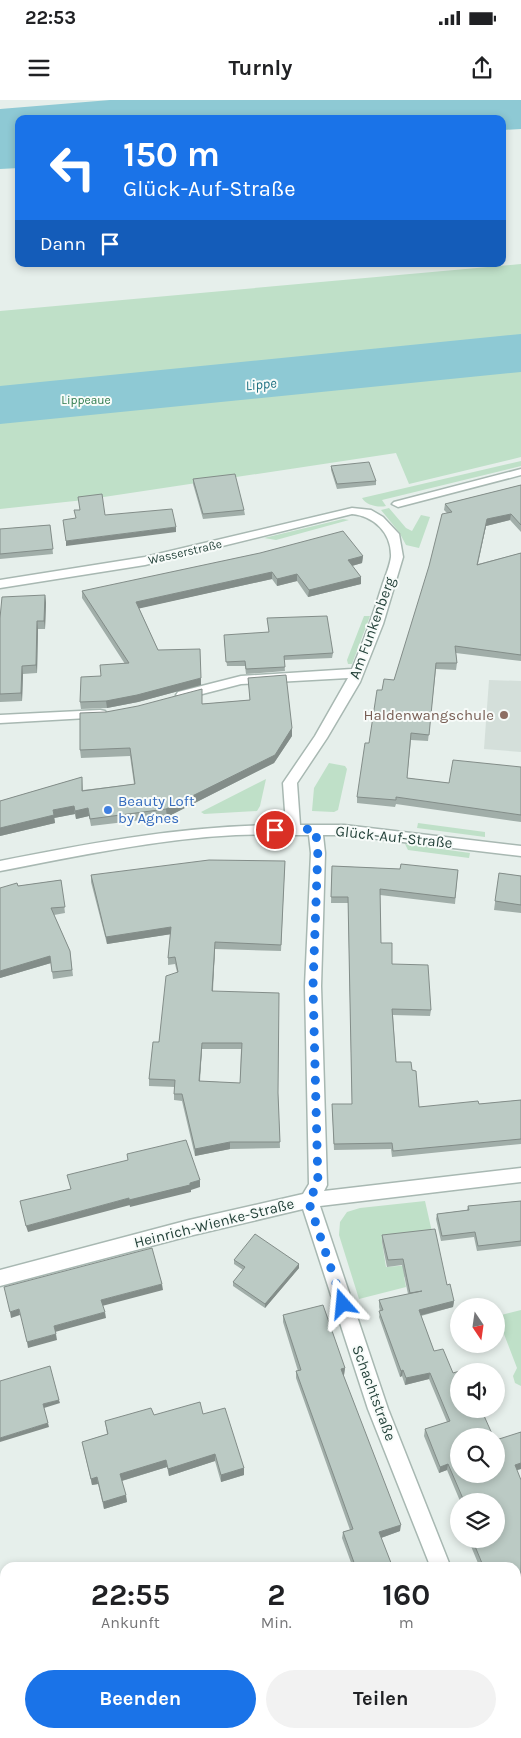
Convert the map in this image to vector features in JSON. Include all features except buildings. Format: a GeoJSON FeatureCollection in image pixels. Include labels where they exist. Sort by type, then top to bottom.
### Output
{"type":"FeatureCollection","features":[{"type":"Feature","properties":{"kind":"street"},"geometry":{"type":"LineString","coordinates":[[398,504],[521,472]]}},
{"type":"Feature","properties":{"kind":"street","name":"Wasserstraße"},"geometry":{"type":"LineString","coordinates":[[0,584],[145,561],[352,512],[367,512]]}},
{"type":"Feature","properties":{"kind":"street","name":"Am Funkenberg"},"geometry":{"type":"LineString","coordinates":[[294,829],[291,812],[290,783],[320,738],[356,673],[377,624],[397,557],[393,534],[379,519],[367,512]]}},
{"type":"Feature","properties":{"kind":"street"},"geometry":{"type":"LineString","coordinates":[[175,698],[241,680],[261,677],[356,673]]}},
{"type":"Feature","properties":{"kind":"street"},"geometry":{"type":"LineString","coordinates":[[0,719],[115,712]]}},
{"type":"Feature","properties":{"kind":"street"},"geometry":{"type":"LineString","coordinates":[[308,1200],[318,1185],[313,986],[318,853],[315,829]]}},
{"type":"Feature","properties":{"kind":"street","name":"Glück-Auf-Straße"},"geometry":{"type":"LineString","coordinates":[[0,866],[85,849],[162,837],[237,830],[344,830],[521,851]]}},
{"type":"Feature","properties":{"kind":"street","name":"Heinrich-Wienke-Straße"},"geometry":{"type":"LineString","coordinates":[[0,1278],[188,1228],[308,1200],[521,1175]]}},
{"type":"Feature","properties":{"kind":"street","name":"Schachtstraße"},"geometry":{"type":"LineString","coordinates":[[308,1200],[378,1409],[439,1562]]}},
{"type":"Feature","properties":{"kind":"shaded area","name":"Haldenwangschule"},"geometry":{"type":"Polygon","coordinates":[[[489,680],[521,681],[521,752],[484,749],[489,680]]]}},
{"type":"Feature","properties":{"kind":"green space","name":"Lippeaue"},"geometry":{"type":"Polygon","coordinates":[[[521,264],[521,457],[409,484],[396,453],[84,500],[0,509],[0,311],[488,267],[506,267],[506,265],[521,264]]]}},
{"type":"Feature","properties":{"kind":"green space"},"geometry":{"type":"Polygon","coordinates":[[[521,461],[521,466],[382,500],[386,506],[372,505],[362,498],[521,461]]]}},
{"type":"Feature","properties":{"kind":"green space"},"geometry":{"type":"Polygon","coordinates":[[[389,508],[406,528],[412,531],[421,515],[430,517],[419,548],[406,545],[399,532],[381,510],[389,508]]]}},
{"type":"Feature","properties":{"kind":"green space"},"geometry":{"type":"Polygon","coordinates":[[[343,519],[349,520],[276,540],[264,538],[343,519]]]}},
{"type":"Feature","properties":{"kind":"green space"},"geometry":{"type":"Polygon","coordinates":[[[364,616],[370,616],[352,664],[348,664],[347,660],[364,616]]]}},
{"type":"Feature","properties":{"kind":"green space"},"geometry":{"type":"Polygon","coordinates":[[[329,763],[345,766],[347,769],[338,810],[334,812],[312,811],[314,788],[329,763]]]}},
{"type":"Feature","properties":{"kind":"green space"},"geometry":{"type":"Polygon","coordinates":[[[266,779],[260,806],[257,811],[204,814],[201,812],[266,779]]]}},
{"type":"Feature","properties":{"kind":"green space"},"geometry":{"type":"Polygon","coordinates":[[[418,823],[485,832],[485,837],[417,828],[418,823]]]}},
{"type":"Feature","properties":{"kind":"green space"},"geometry":{"type":"Polygon","coordinates":[[[405,844],[470,853],[469,858],[408,850],[405,844]]]}},
{"type":"Feature","properties":{"kind":"green space"},"geometry":{"type":"Polygon","coordinates":[[[425,1201],[437,1254],[419,1238],[382,1242],[386,1267],[411,1265],[413,1275],[404,1277],[406,1287],[359,1299],[339,1235],[340,1222],[347,1212],[360,1208],[425,1201]]]}},
{"type":"Feature","properties":{"kind":"green space"},"geometry":{"type":"Polygon","coordinates":[[[521,1310],[521,1386],[515,1383],[513,1376],[517,1368],[505,1337],[505,1314],[521,1310]]]}},
{"type":"Feature","properties":{"kind":"water"},"geometry":{"type":"Polygon","coordinates":[[[110,100],[521,100],[521,129],[506,130],[506,115],[15,115],[15,168],[0,169],[0,109],[110,100]]]}},
{"type":"Feature","properties":{"kind":"water","name":"Lippe"},"geometry":{"type":"Polygon","coordinates":[[[521,334],[521,372],[0,424],[0,386],[521,334]]]}},
{"type":"Feature","properties":{"kind":"place","name":"Haldenwangschule"},"geometry":{"type":"Point","coordinates":[504,715]}},
{"type":"Feature","properties":{"kind":"place","name":"Beauty Loft by Agnes"},"geometry":{"type":"Point","coordinates":[108,810]}},
{"type":"Feature","properties":{"kind":"route"},"geometry":{"type":"LineString","coordinates":[[275,830],[315,829],[318,847],[313,986],[318,1185],[308,1200],[343,1304]]}}]}
